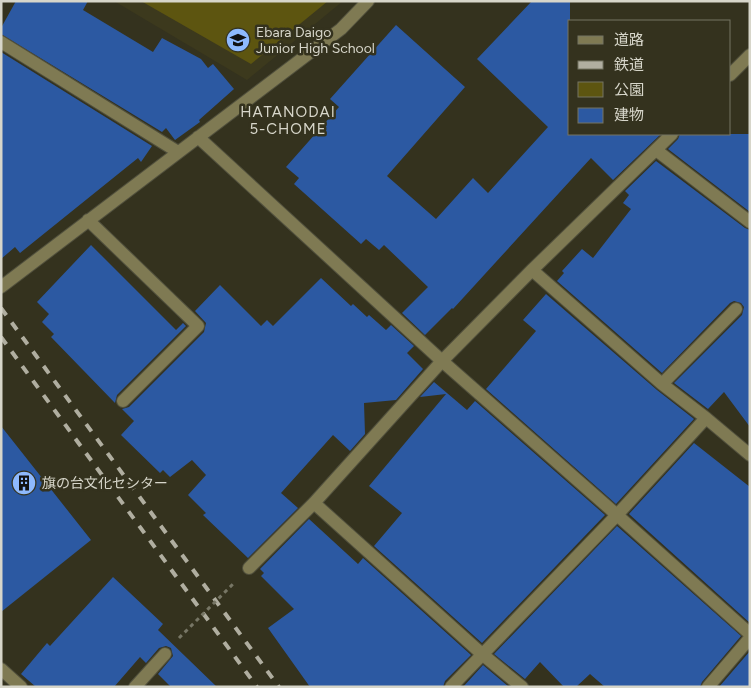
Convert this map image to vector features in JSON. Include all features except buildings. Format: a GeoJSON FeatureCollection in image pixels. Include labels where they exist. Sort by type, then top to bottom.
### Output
{"type":"FeatureCollection","features":[{"type":"Feature","properties":{"kind":"street"},"geometry":{"type":"LineString","coordinates":[[1,287],[340,29],[368,1]]}},
{"type":"Feature","properties":{"kind":"street"},"geometry":{"type":"LineString","coordinates":[[1,42],[178,152]]}},
{"type":"Feature","properties":{"kind":"street"},"geometry":{"type":"LineString","coordinates":[[731,74],[750,55]]}},
{"type":"Feature","properties":{"kind":"street"},"geometry":{"type":"LineString","coordinates":[[249,568],[314,503],[442,361],[532,270],[671,135]]}},
{"type":"Feature","properties":{"kind":"street"},"geometry":{"type":"LineString","coordinates":[[198,137],[442,361],[750,634]]}},
{"type":"Feature","properties":{"kind":"street"},"geometry":{"type":"LineString","coordinates":[[656,150],[750,222]]}},
{"type":"Feature","properties":{"kind":"street"},"geometry":{"type":"LineString","coordinates":[[88,220],[198,326],[123,401]]}},
{"type":"Feature","properties":{"kind":"street"},"geometry":{"type":"LineString","coordinates":[[532,270],[662,384],[750,455]]}},
{"type":"Feature","properties":{"kind":"street"},"geometry":{"type":"LineString","coordinates":[[662,384],[736,309]]}},
{"type":"Feature","properties":{"kind":"street"},"geometry":{"type":"LineString","coordinates":[[451,687],[618,515],[706,418]]}},
{"type":"Feature","properties":{"kind":"street"},"geometry":{"type":"LineString","coordinates":[[314,503],[482,654],[522,687]]}},
{"type":"Feature","properties":{"kind":"street"},"geometry":{"type":"LineString","coordinates":[[708,687],[750,638]]}},
{"type":"Feature","properties":{"kind":"street"},"geometry":{"type":"LineString","coordinates":[[135,687],[165,654]]}},
{"type":"Feature","properties":{"kind":"street"},"geometry":{"type":"LineString","coordinates":[[1,669],[21,687]]}},
{"type":"Feature","properties":{"kind":"path"},"geometry":{"type":"LineString","coordinates":[[179,638],[234,582]]}},
{"type":"Feature","properties":{"kind":"shaded area","name":"Ebara Daigo Junior High School"},"geometry":{"type":"Polygon","coordinates":[[[114,1],[343,1],[247,80],[114,1]]]}},
{"type":"Feature","properties":{"kind":"green space","name":"Ebara Daigo Junior High School"},"geometry":{"type":"Polygon","coordinates":[[[141,1],[328,1],[251,64],[141,1]]]}},
{"type":"Feature","properties":{"kind":"railway"},"geometry":{"type":"LineString","coordinates":[[1,308],[279,687]]}},
{"type":"Feature","properties":{"kind":"railway"},"geometry":{"type":"LineString","coordinates":[[1,337],[257,687]]}},
{"type":"Feature","properties":{"kind":"place","name":"Ebara Daigo Junior High School"},"geometry":{"type":"Point","coordinates":[238,40]}},
{"type":"Feature","properties":{"kind":"place","name":"旗の台文化センター"},"geometry":{"type":"Point","coordinates":[24,483]}},
{"type":"Feature","properties":{"kind":"district","name":"HATANODAI 5-CHOME"},"geometry":{"type":"Point","coordinates":[288,120]}}]}
